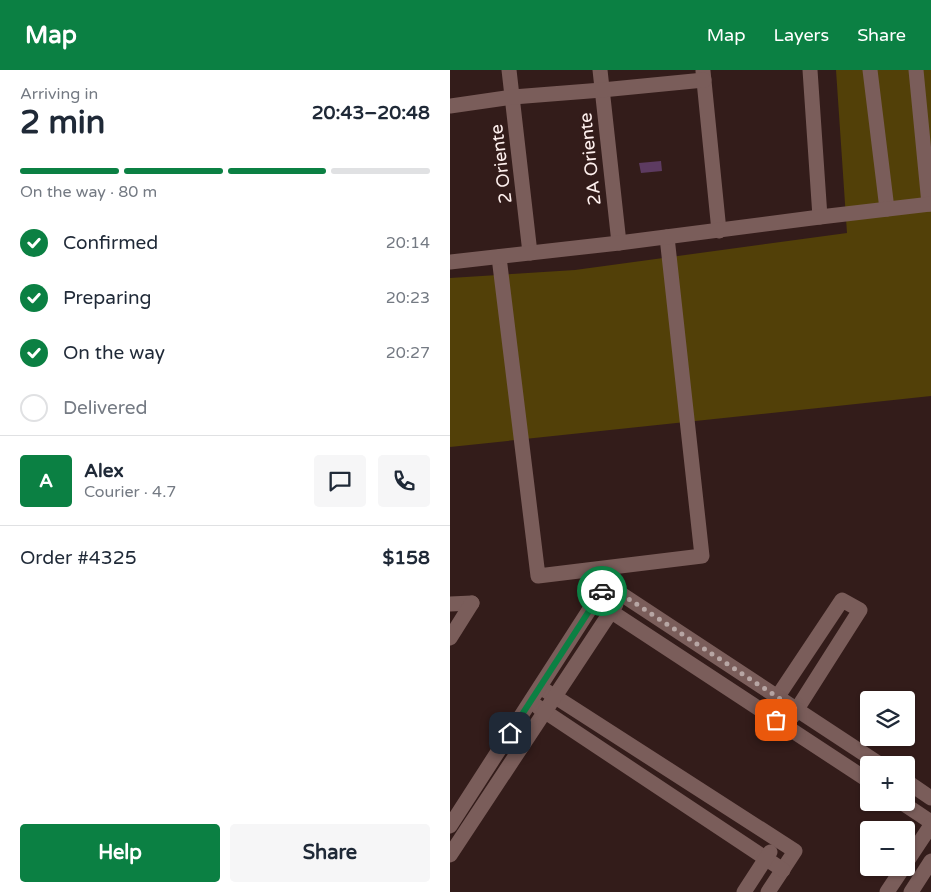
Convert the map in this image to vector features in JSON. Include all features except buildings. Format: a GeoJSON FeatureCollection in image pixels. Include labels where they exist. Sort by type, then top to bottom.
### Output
{"type":"FeatureCollection","features":[{"type":"Feature","properties":{"kind":"street","name":"2 Oriente"},"geometry":{"type":"LineString","coordinates":[[509,70],[530,253]]}},
{"type":"Feature","properties":{"kind":"street","name":"2A Oriente"},"geometry":{"type":"LineString","coordinates":[[600,70],[619,244]]}},
{"type":"Feature","properties":{"kind":"street"},"geometry":{"type":"LineString","coordinates":[[810,70],[820,217]]}},
{"type":"Feature","properties":{"kind":"street"},"geometry":{"type":"LineString","coordinates":[[870,70],[887,209]]}},
{"type":"Feature","properties":{"kind":"street"},"geometry":{"type":"LineString","coordinates":[[450,262],[619,244],[930,204],[916,70]]}},
{"type":"Feature","properties":{"kind":"street"},"geometry":{"type":"LineString","coordinates":[[450,106],[512,97],[602,90],[703,75],[718,230]]}},
{"type":"Feature","properties":{"kind":"street"},"geometry":{"type":"LineString","coordinates":[[499,257],[538,576],[702,556],[667,237]]}},
{"type":"Feature","properties":{"kind":"street"},"geometry":{"type":"LineString","coordinates":[[450,826],[606,584],[867,756]]}},
{"type":"Feature","properties":{"kind":"street"},"geometry":{"type":"LineString","coordinates":[[450,856],[622,595]]}},
{"type":"Feature","properties":{"kind":"street"},"geometry":{"type":"LineString","coordinates":[[766,714],[842,600],[860,610],[785,727]]}},
{"type":"Feature","properties":{"kind":"street"},"geometry":{"type":"LineString","coordinates":[[595,601],[860,775]]}},
{"type":"Feature","properties":{"kind":"street"},"geometry":{"type":"LineString","coordinates":[[450,604],[472,603],[450,638]]}},
{"type":"Feature","properties":{"kind":"street"},"geometry":{"type":"LineString","coordinates":[[540,687],[795,851],[768,892]]}},
{"type":"Feature","properties":{"kind":"street"},"geometry":{"type":"LineString","coordinates":[[531,702],[782,870]]}},
{"type":"Feature","properties":{"kind":"street"},"geometry":{"type":"LineString","coordinates":[[659,788],[670,771]]}},
{"type":"Feature","properties":{"kind":"street"},"geometry":{"type":"LineString","coordinates":[[915,787],[931,798]]}},
{"type":"Feature","properties":{"kind":"street"},"geometry":{"type":"LineString","coordinates":[[913,811],[931,824],[915,849]]}},
{"type":"Feature","properties":{"kind":"street"},"geometry":{"type":"LineString","coordinates":[[744,892],[778,840]]}},
{"type":"Feature","properties":{"kind":"street"},"geometry":{"type":"LineString","coordinates":[[911,892],[931,861]]}},
{"type":"Feature","properties":{"kind":"street"},"geometry":{"type":"LineString","coordinates":[[887,892],[898,876]]}},
{"type":"Feature","properties":{"kind":"shaded area"},"geometry":{"type":"Polygon","coordinates":[[[836,70],[931,70],[931,396],[450,447],[450,278],[575,270],[847,233],[836,70]]]}},
{"type":"Feature","properties":{"kind":"shaded area"},"geometry":{"type":"Polygon","coordinates":[[[661,161],[662,171],[641,173],[639,163],[661,161]]]}},
{"type":"Feature","properties":{"kind":"way so far"},"geometry":{"type":"LineString","coordinates":[[602,591],[606,584],[797,710],[785,727],[776,720]]}},
{"type":"Feature","properties":{"kind":"route"},"geometry":{"type":"LineString","coordinates":[[510,733],[602,591]]}}]}
